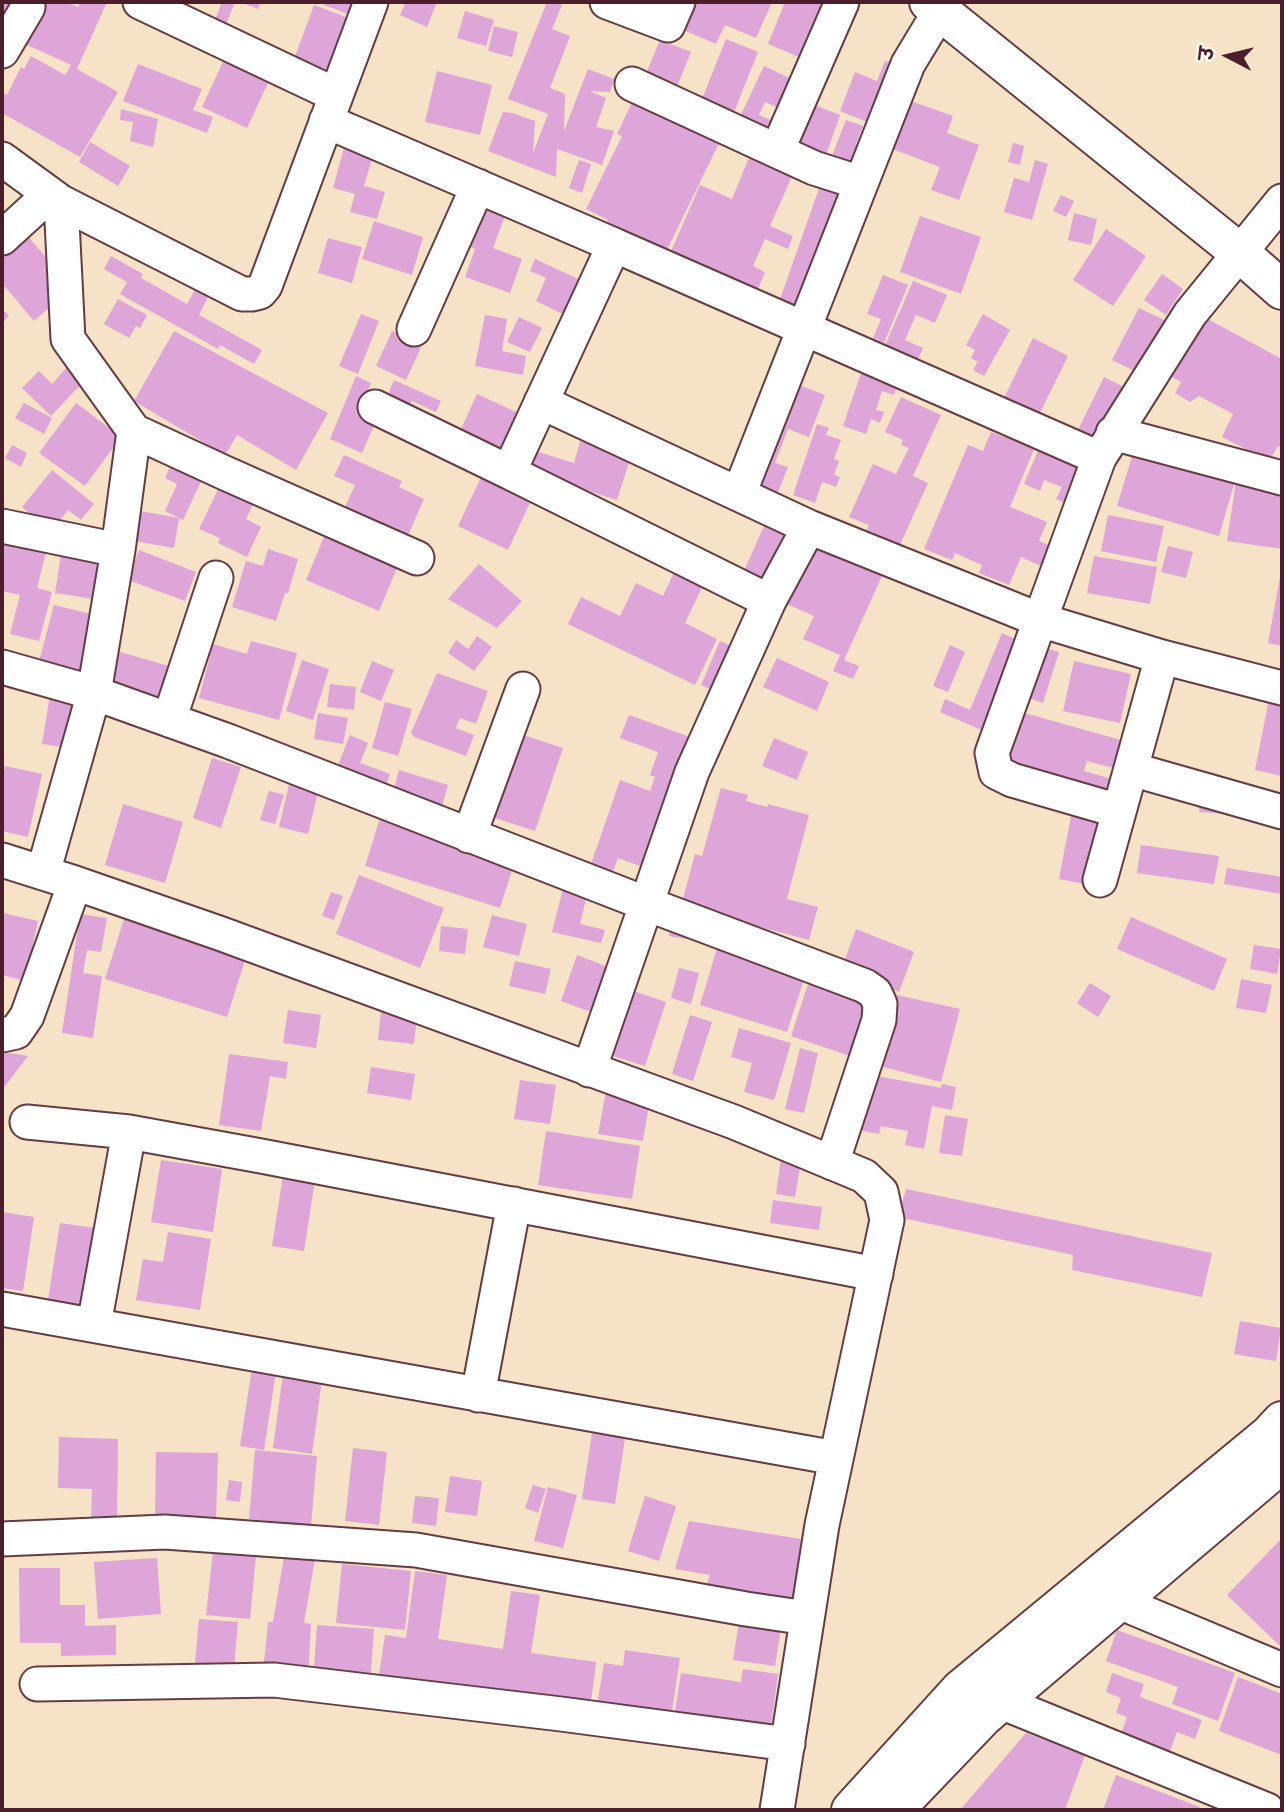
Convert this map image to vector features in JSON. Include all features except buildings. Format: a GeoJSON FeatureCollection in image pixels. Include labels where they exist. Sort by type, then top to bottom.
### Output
{"type":"FeatureCollection","features":[{"type":"Feature","properties":{"kind":"main road"},"geometry":{"type":"LineString","coordinates":[[934,7],[1240,253],[1282,290]]}},
{"type":"Feature","properties":{"kind":"main road"},"geometry":{"type":"LineString","coordinates":[[851,1810],[960,1690],[1269,1435],[1282,1421]]}},
{"type":"Feature","properties":{"kind":"main road"},"geometry":{"type":"LineString","coordinates":[[894,1810],[983,1717],[1282,1463]]}},
{"type":"Feature","properties":{"kind":"street"},"geometry":{"type":"LineString","coordinates":[[140,2],[478,186],[804,328],[1106,445],[1282,478]]}},
{"type":"Feature","properties":{"kind":"street"},"geometry":{"type":"LineString","coordinates":[[2,159],[55,198],[242,294],[260,292],[265,286],[371,2]]}},
{"type":"Feature","properties":{"kind":"street"},"geometry":{"type":"LineString","coordinates":[[607,2],[668,25],[678,2]]}},
{"type":"Feature","properties":{"kind":"street"},"geometry":{"type":"LineString","coordinates":[[777,151],[842,2]]}},
{"type":"Feature","properties":{"kind":"street"},"geometry":{"type":"LineString","coordinates":[[2,51],[28,7]]}},
{"type":"Feature","properties":{"kind":"street"},"geometry":{"type":"LineString","coordinates":[[739,494],[908,64],[934,7]]}},
{"type":"Feature","properties":{"kind":"street"},"geometry":{"type":"LineString","coordinates":[[632,84],[814,168],[861,183]]}},
{"type":"Feature","properties":{"kind":"street"},"geometry":{"type":"LineString","coordinates":[[414,328],[478,186]]}},
{"type":"Feature","properties":{"kind":"street"},"geometry":{"type":"LineString","coordinates":[[2,238],[55,198]]}},
{"type":"Feature","properties":{"kind":"street"},"geometry":{"type":"LineString","coordinates":[[55,198],[68,339],[134,430],[417,558]]}},
{"type":"Feature","properties":{"kind":"street"},"geometry":{"type":"LineString","coordinates":[[1119,811],[1012,780],[996,772],[992,753],[1106,445],[1190,314],[1282,201]]}},
{"type":"Feature","properties":{"kind":"street"},"geometry":{"type":"LineString","coordinates":[[509,472],[614,245]]}},
{"type":"Feature","properties":{"kind":"street"},"geometry":{"type":"LineString","coordinates":[[541,402],[809,527],[1040,620],[1162,657],[1282,688]]}},
{"type":"Feature","properties":{"kind":"street"},"geometry":{"type":"LineString","coordinates":[[375,407],[769,601]]}},
{"type":"Feature","properties":{"kind":"street"},"geometry":{"type":"LineString","coordinates":[[43,873],[94,693],[118,550],[134,430]]}},
{"type":"Feature","properties":{"kind":"street"},"geometry":{"type":"LineString","coordinates":[[2,526],[118,550]]}},
{"type":"Feature","properties":{"kind":"street"},"geometry":{"type":"LineString","coordinates":[[589,1070],[692,772],[769,601],[809,527]]}},
{"type":"Feature","properties":{"kind":"street"},"geometry":{"type":"LineString","coordinates":[[169,720],[216,578]]}},
{"type":"Feature","properties":{"kind":"street"},"geometry":{"type":"LineString","coordinates":[[1100,880],[1162,657]]}},
{"type":"Feature","properties":{"kind":"street"},"geometry":{"type":"LineString","coordinates":[[2,667],[94,693],[240,746],[469,836],[865,985],[875,993],[880,1004],[879,1020],[832,1163]]}},
{"type":"Feature","properties":{"kind":"street"},"geometry":{"type":"LineString","coordinates":[[469,836],[523,689]]}},
{"type":"Feature","properties":{"kind":"street"},"geometry":{"type":"LineString","coordinates":[[1131,769],[1282,812]]}},
{"type":"Feature","properties":{"kind":"street"},"geometry":{"type":"LineString","coordinates":[[2,860],[219,933],[734,1122],[864,1176],[881,1192],[887,1220],[821,1525],[777,1810]]}},
{"type":"Feature","properties":{"kind":"street"},"geometry":{"type":"LineString","coordinates":[[2,1035],[16,1032],[27,1016],[75,883]]}},
{"type":"Feature","properties":{"kind":"street"},"geometry":{"type":"LineString","coordinates":[[27,1122],[130,1132],[876,1274]]}},
{"type":"Feature","properties":{"kind":"street"},"geometry":{"type":"LineString","coordinates":[[94,1325],[130,1132]]}},
{"type":"Feature","properties":{"kind":"street"},"geometry":{"type":"LineString","coordinates":[[478,1395],[514,1204]]}},
{"type":"Feature","properties":{"kind":"street"},"geometry":{"type":"LineString","coordinates":[[2,1309],[836,1458]]}},
{"type":"Feature","properties":{"kind":"street"},"geometry":{"type":"LineString","coordinates":[[2,1539],[165,1532],[416,1550],[807,1618]]}},
{"type":"Feature","properties":{"kind":"street"},"geometry":{"type":"LineString","coordinates":[[1119,1602],[1282,1670]]}},
{"type":"Feature","properties":{"kind":"street"},"geometry":{"type":"LineString","coordinates":[[37,1684],[274,1680],[561,1713],[788,1744]]}},
{"type":"Feature","properties":{"kind":"street"},"geometry":{"type":"LineString","coordinates":[[1001,1702],[1267,1810]]}}]}
